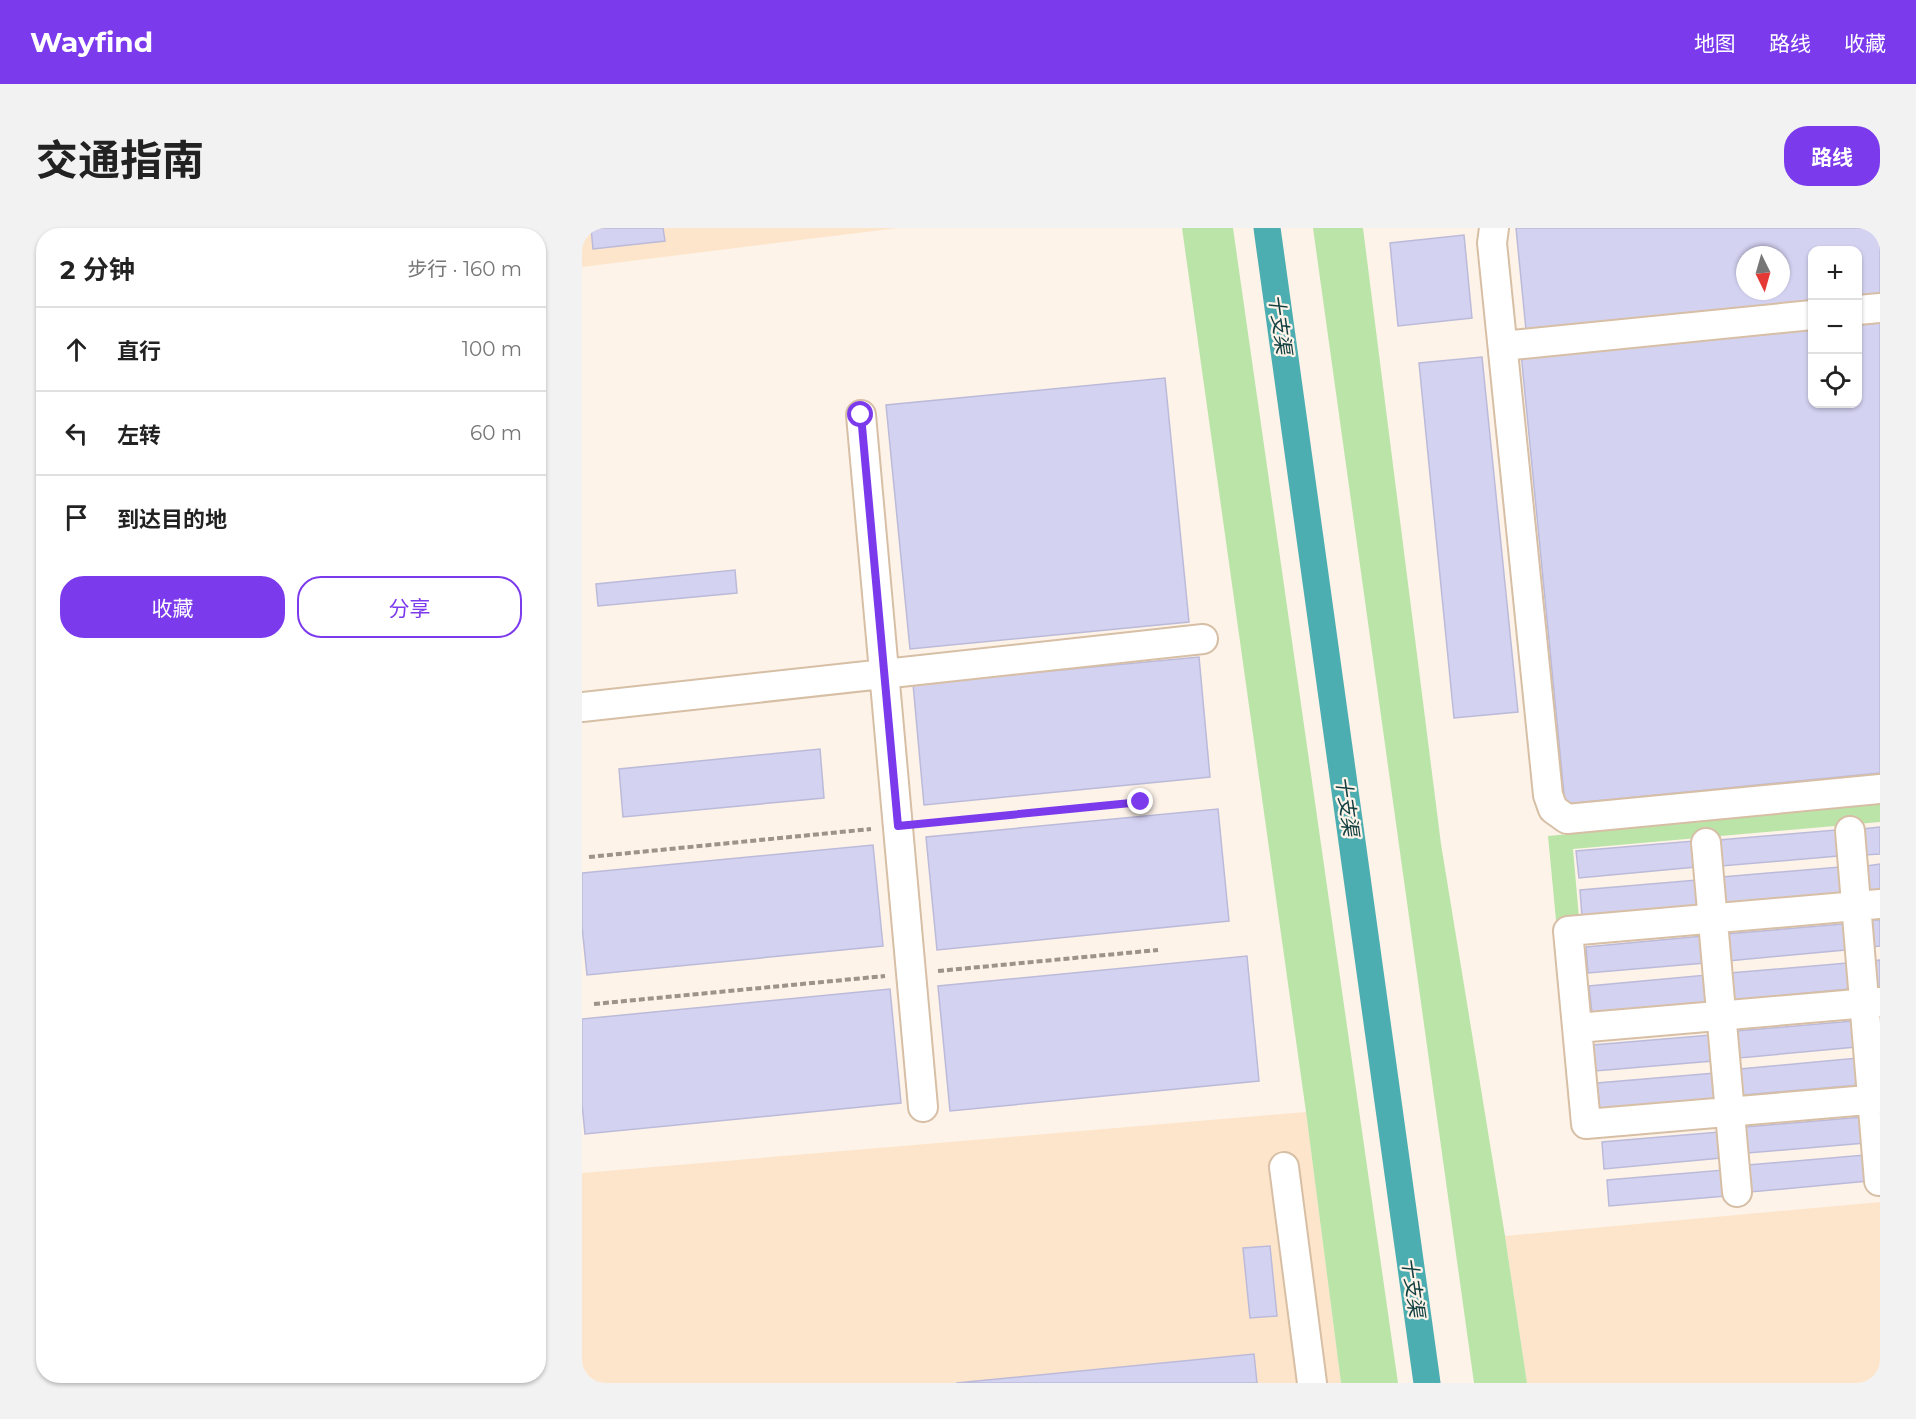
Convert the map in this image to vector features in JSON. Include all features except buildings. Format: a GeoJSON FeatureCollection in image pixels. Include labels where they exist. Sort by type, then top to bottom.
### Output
{"type":"FeatureCollection","features":[{"type":"Feature","properties":{"kind":"lane"},"geometry":{"type":"LineString","coordinates":[[1494,228],[1492,243],[1548,795],[1553,809],[1567,819],[1880,789]]}},
{"type":"Feature","properties":{"kind":"lane"},"geometry":{"type":"LineString","coordinates":[[1862,310],[1880,308]]}},
{"type":"Feature","properties":{"kind":"lane"},"geometry":{"type":"LineString","coordinates":[[1503,346],[1808,315]]}},
{"type":"Feature","properties":{"kind":"lane"},"geometry":{"type":"LineString","coordinates":[[861,415],[923,1107]]}},
{"type":"Feature","properties":{"kind":"lane"},"geometry":{"type":"LineString","coordinates":[[582,707],[1203,639]]}},
{"type":"Feature","properties":{"kind":"lane"},"geometry":{"type":"LineString","coordinates":[[1850,831],[1868,905],[1879,1181]]}},
{"type":"Feature","properties":{"kind":"lane"},"geometry":{"type":"LineString","coordinates":[[1706,843],[1737,1192]]}},
{"type":"Feature","properties":{"kind":"lane"},"geometry":{"type":"LineString","coordinates":[[1868,905],[1568,931],[1586,1124],[1876,1099]]}},
{"type":"Feature","properties":{"kind":"lane"},"geometry":{"type":"LineString","coordinates":[[1577,1028],[1872,1003]]}},
{"type":"Feature","properties":{"kind":"lane"},"geometry":{"type":"LineString","coordinates":[[1284,1167],[1312,1383]]}},
{"type":"Feature","properties":{"kind":"path"},"geometry":{"type":"LineString","coordinates":[[589,857],[1141,802]]}},
{"type":"Feature","properties":{"kind":"path"},"geometry":{"type":"LineString","coordinates":[[594,1004],[1158,950]]}},
{"type":"Feature","properties":{"kind":"shaded area"},"geometry":{"type":"Polygon","coordinates":[[[582,228],[898,228],[582,267],[582,228]]]}},
{"type":"Feature","properties":{"kind":"shaded area"},"geometry":{"type":"Polygon","coordinates":[[[1306,1112],[1341,1383],[582,1383],[582,1173],[1306,1112]]]}},
{"type":"Feature","properties":{"kind":"shaded area"},"geometry":{"type":"Polygon","coordinates":[[[1880,1202],[1880,1383],[1527,1383],[1505,1236],[1880,1202]]]}},
{"type":"Feature","properties":{"kind":"green space"},"geometry":{"type":"Polygon","coordinates":[[[1182,228],[1233,228],[1398,1383],[1341,1383],[1306,1112],[1182,228]]]}},
{"type":"Feature","properties":{"kind":"green space"},"geometry":{"type":"Polygon","coordinates":[[[1313,228],[1363,228],[1441,844],[1527,1383],[1474,1383],[1313,228]]]}},
{"type":"Feature","properties":{"kind":"green space"},"geometry":{"type":"Polygon","coordinates":[[[1880,804],[1880,822],[1573,849],[1579,918],[1556,920],[1548,836],[1880,804]]]}},
{"type":"Feature","properties":{"kind":"waterway","name":"十支渠"},"geometry":{"type":"LineString","coordinates":[[1267,228],[1427,1383]]}},
{"type":"Feature","properties":{"kind":"route"},"geometry":{"type":"LineString","coordinates":[[861,415],[898,826],[1141,802]]}}]}
